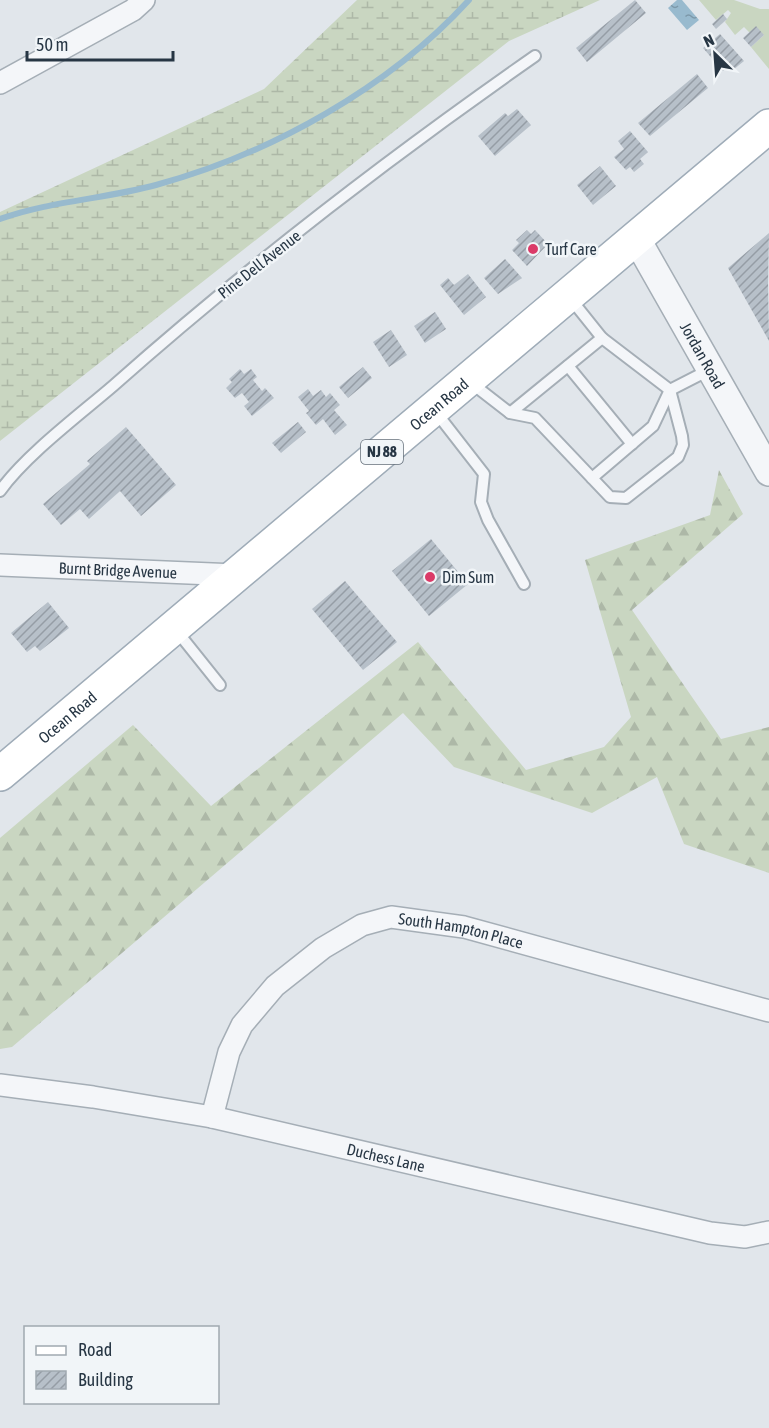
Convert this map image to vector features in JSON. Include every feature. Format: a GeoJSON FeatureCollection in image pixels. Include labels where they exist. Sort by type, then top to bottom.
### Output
{"type":"FeatureCollection","features":[{"type":"Feature","properties":{"kind":"main road","name":"Ocean Road"},"geometry":{"type":"LineString","coordinates":[[0,774],[769,126]]}},
{"type":"Feature","properties":{"kind":"street"},"geometry":{"type":"LineString","coordinates":[[0,83],[133,10],[144,0]]}},
{"type":"Feature","properties":{"kind":"street","name":"Jordan Road"},"geometry":{"type":"LineString","coordinates":[[636,238],[769,472]]}},
{"type":"Feature","properties":{"kind":"street","name":"Burnt Bridge Avenue"},"geometry":{"type":"LineString","coordinates":[[0,565],[236,575]]}},
{"type":"Feature","properties":{"kind":"street","name":"South Hampton Place"},"geometry":{"type":"LineString","coordinates":[[212,1117],[229,1052],[238,1034],[275,986],[323,948],[362,925],[391,917],[464,927],[769,1011]]}},
{"type":"Feature","properties":{"kind":"street","name":"Duchess Lane"},"geometry":{"type":"LineString","coordinates":[[0,1085],[93,1097],[212,1117],[710,1233],[745,1237],[769,1232]]}},
{"type":"Feature","properties":{"kind":"lane","name":"Pine Dell Avenue"},"geometry":{"type":"LineString","coordinates":[[0,491],[41,449],[180,326],[435,128],[535,56]]}},
{"type":"Feature","properties":{"kind":"lane"},"geometry":{"type":"LineString","coordinates":[[468,380],[510,413],[535,418],[610,497],[626,498],[678,457],[682,436],[670,390],[602,338],[568,295]]}},
{"type":"Feature","properties":{"kind":"lane"},"geometry":{"type":"LineString","coordinates":[[510,413],[602,338]]}},
{"type":"Feature","properties":{"kind":"lane"},"geometry":{"type":"LineString","coordinates":[[568,366],[632,444]]}},
{"type":"Feature","properties":{"kind":"lane"},"geometry":{"type":"LineString","coordinates":[[592,478],[653,426],[670,390],[711,369]]}},
{"type":"Feature","properties":{"kind":"lane"},"geometry":{"type":"LineString","coordinates":[[433,409],[484,474],[482,502],[485,511],[524,584]]}},
{"type":"Feature","properties":{"kind":"lane"},"geometry":{"type":"LineString","coordinates":[[174,628],[220,685]]}},
{"type":"Feature","properties":{"kind":"green space"},"geometry":{"type":"Polygon","coordinates":[[[357,0],[600,0],[509,41],[0,441],[0,212],[264,89],[357,0]]]}},
{"type":"Feature","properties":{"kind":"green space"},"geometry":{"type":"Polygon","coordinates":[[[699,0],[734,0],[760,9],[769,9],[769,69],[751,47],[764,35],[749,32],[744,27],[735,35],[725,22],[731,13],[728,10],[716,20],[699,0]]]}},
{"type":"Feature","properties":{"kind":"green space"},"geometry":{"type":"Polygon","coordinates":[[[719,470],[743,514],[632,610],[721,739],[769,727],[769,873],[684,844],[657,777],[592,813],[454,767],[403,713],[12,1047],[0,1049],[0,838],[133,725],[211,806],[418,642],[526,770],[604,747],[631,717],[585,560],[710,515],[719,470]]]}},
{"type":"Feature","properties":{"kind":"water"},"geometry":{"type":"Polygon","coordinates":[[[677,0],[682,0],[699,20],[687,30],[668,8],[677,0]]]}},
{"type":"Feature","properties":{"kind":"building"},"geometry":{"type":"Polygon","coordinates":[[[635,0],[646,13],[587,62],[576,48],[635,0]]]}},
{"type":"Feature","properties":{"kind":"building"},"geometry":{"type":"Polygon","coordinates":[[[723,14],[727,19],[716,29],[712,24],[723,14]]]}},
{"type":"Feature","properties":{"kind":"building"},"geometry":{"type":"Polygon","coordinates":[[[756,26],[764,35],[751,47],[743,38],[756,26]]]}},
{"type":"Feature","properties":{"kind":"building"},"geometry":{"type":"Polygon","coordinates":[[[720,34],[744,61],[733,70],[730,66],[723,71],[703,48],[720,34]]]}},
{"type":"Feature","properties":{"kind":"building"},"geometry":{"type":"Polygon","coordinates":[[[697,74],[708,88],[650,136],[638,123],[697,74]]]}},
{"type":"Feature","properties":{"kind":"building"},"geometry":{"type":"Polygon","coordinates":[[[517,109],[531,125],[495,156],[478,136],[505,113],[508,116],[517,109]]]}},
{"type":"Feature","properties":{"kind":"building"},"geometry":{"type":"Polygon","coordinates":[[[630,131],[648,152],[640,159],[644,164],[634,172],[630,167],[626,170],[614,157],[624,149],[618,141],[630,131]]]}},
{"type":"Feature","properties":{"kind":"building"},"geometry":{"type":"Polygon","coordinates":[[[600,166],[616,186],[593,205],[577,185],[600,166]]]}},
{"type":"Feature","properties":{"kind":"building"},"geometry":{"type":"Polygon","coordinates":[[[527,230],[531,234],[535,230],[548,244],[527,266],[512,250],[519,243],[516,240],[527,230]]]}},
{"type":"Feature","properties":{"kind":"building"},"geometry":{"type":"Polygon","coordinates":[[[769,233],[768,283],[769,341],[728,268],[769,233]]]}},
{"type":"Feature","properties":{"kind":"building"},"geometry":{"type":"Polygon","coordinates":[[[505,259],[522,278],[498,294],[484,278],[505,259]]]}},
{"type":"Feature","properties":{"kind":"building"},"geometry":{"type":"Polygon","coordinates":[[[468,274],[486,297],[464,315],[440,285],[448,278],[454,285],[468,274]]]}},
{"type":"Feature","properties":{"kind":"building"},"geometry":{"type":"Polygon","coordinates":[[[435,312],[446,329],[425,343],[414,326],[435,312]]]}},
{"type":"Feature","properties":{"kind":"building"},"geometry":{"type":"Polygon","coordinates":[[[391,330],[407,355],[389,367],[373,342],[391,330]]]}},
{"type":"Feature","properties":{"kind":"building"},"geometry":{"type":"Polygon","coordinates":[[[363,367],[372,378],[348,398],[339,387],[363,367]]]}},
{"type":"Feature","properties":{"kind":"building"},"geometry":{"type":"Polygon","coordinates":[[[240,369],[244,374],[251,369],[257,377],[253,380],[262,391],[265,388],[274,398],[252,416],[244,406],[249,402],[242,393],[235,398],[226,388],[232,382],[229,379],[240,369]]]}},
{"type":"Feature","properties":{"kind":"building"},"geometry":{"type":"Polygon","coordinates":[[[308,389],[313,396],[321,390],[326,397],[330,393],[340,405],[334,410],[347,425],[335,435],[323,419],[316,425],[306,413],[309,411],[298,397],[308,389]]]}},
{"type":"Feature","properties":{"kind":"building"},"geometry":{"type":"Polygon","coordinates":[[[298,422],[306,432],[281,453],[272,443],[298,422]]]}},
{"type":"Feature","properties":{"kind":"building"},"geometry":{"type":"Polygon","coordinates":[[[126,427],[176,485],[141,516],[120,491],[89,519],[80,509],[61,525],[43,504],[90,464],[87,461],[126,427]]]}},
{"type":"Feature","properties":{"kind":"building","name":"Dim Sum"},"geometry":{"type":"Polygon","coordinates":[[[431,539],[468,584],[429,616],[392,571],[431,539]]]}},
{"type":"Feature","properties":{"kind":"building"},"geometry":{"type":"Polygon","coordinates":[[[345,581],[397,642],[363,670],[312,609],[345,581]]]}},
{"type":"Feature","properties":{"kind":"building"},"geometry":{"type":"Polygon","coordinates":[[[48,602],[69,628],[40,651],[35,646],[27,652],[11,633],[48,602]]]}},
{"type":"Feature","properties":{"kind":"waterway"},"geometry":{"type":"LineString","coordinates":[[0,219],[38,208],[156,185],[199,172],[284,136],[365,89],[402,62],[469,0]]}},
{"type":"Feature","properties":{"kind":"place","name":"Turf Care"},"geometry":{"type":"Point","coordinates":[533,249]}},
{"type":"Feature","properties":{"kind":"place","name":"Dim Sum"},"geometry":{"type":"Point","coordinates":[430,577]}}]}
